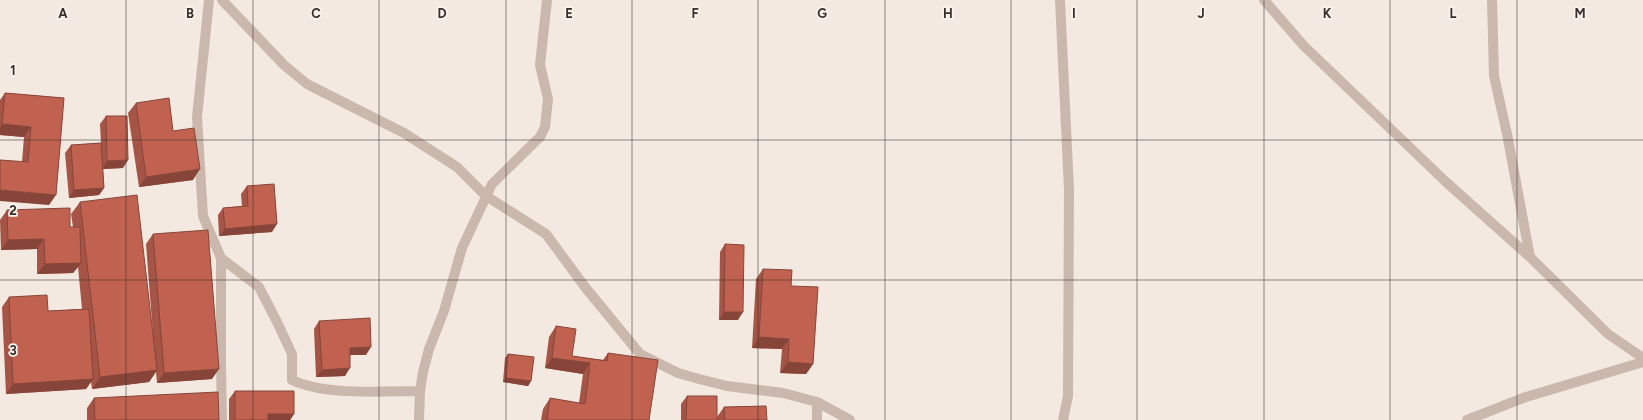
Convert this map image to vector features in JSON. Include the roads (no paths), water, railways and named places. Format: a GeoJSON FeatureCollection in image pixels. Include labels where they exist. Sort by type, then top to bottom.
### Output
{"type":"FeatureCollection","features":[{"type":"Feature","properties":{"kind":"street"},"geometry":{"type":"LineString","coordinates":[[209,0],[197,117],[203,216],[221,258],[222,420]]}},
{"type":"Feature","properties":{"kind":"street"},"geometry":{"type":"LineString","coordinates":[[222,0],[284,65],[307,84],[404,133],[457,167],[486,196],[546,234],[585,287],[640,354],[678,373],[699,379],[727,386],[784,393],[817,402],[850,420]]}},
{"type":"Feature","properties":{"kind":"street"},"geometry":{"type":"LineString","coordinates":[[420,420],[420,391],[423,372],[429,349],[444,311],[462,248],[492,184],[540,137],[545,127],[548,99],[540,65],[547,0]]}},
{"type":"Feature","properties":{"kind":"street"},"geometry":{"type":"LineString","coordinates":[[1060,0],[1069,190],[1068,396],[1063,420]]}},
{"type":"Feature","properties":{"kind":"street"},"geometry":{"type":"LineString","coordinates":[[1264,0],[1304,46],[1446,182],[1530,257],[1608,334],[1643,358]]}},
{"type":"Feature","properties":{"kind":"street"},"geometry":{"type":"LineString","coordinates":[[1492,0],[1494,76],[1507,134],[1530,257]]}},
{"type":"Feature","properties":{"kind":"street"},"geometry":{"type":"LineString","coordinates":[[221,258],[259,288],[278,322],[292,354],[292,380],[304,386],[347,391],[420,391]]}},
{"type":"Feature","properties":{"kind":"street"},"geometry":{"type":"LineString","coordinates":[[1467,420],[1526,398],[1643,362]]}},
{"type":"Feature","properties":{"kind":"street"},"geometry":{"type":"LineString","coordinates":[[817,402],[817,420]]}}]}
